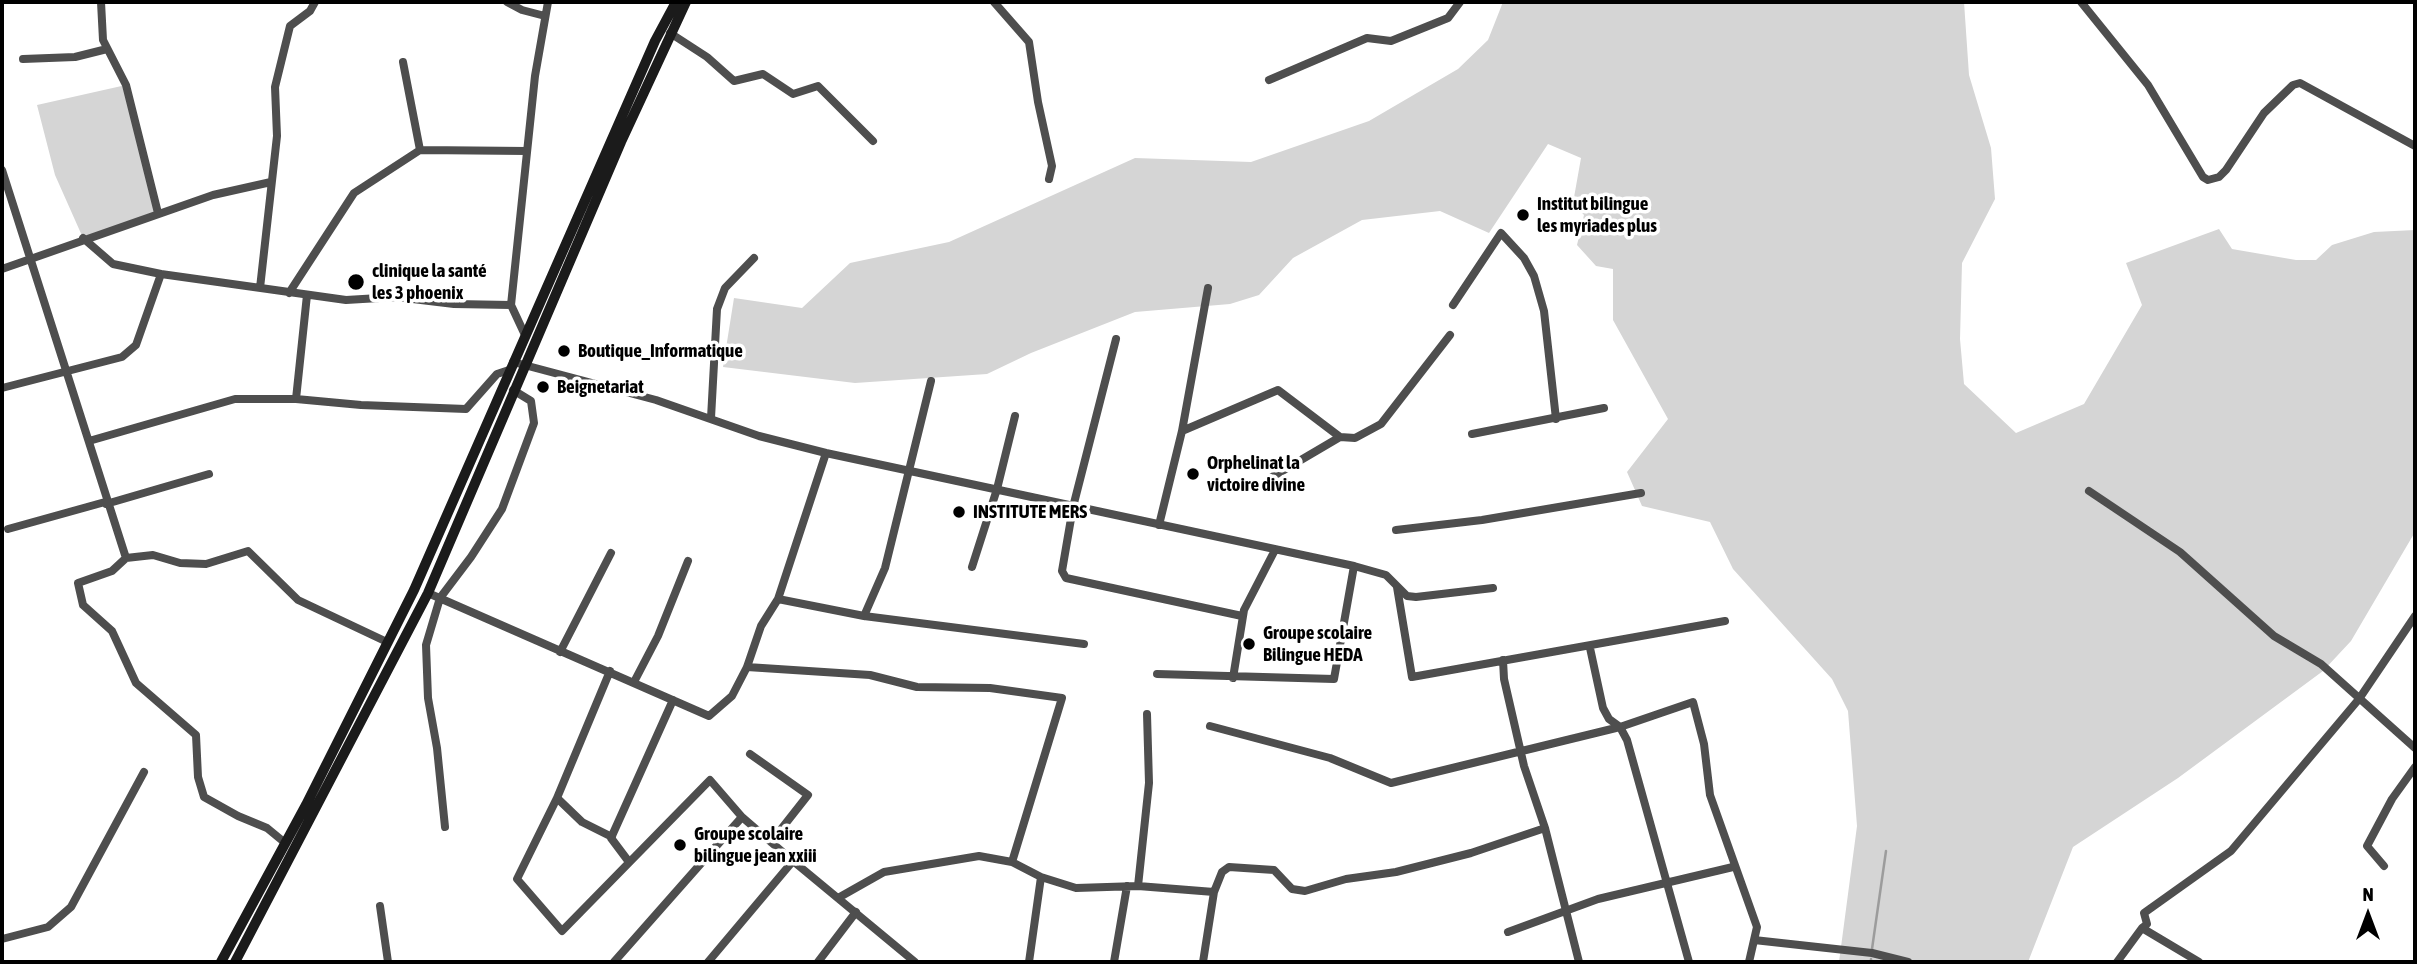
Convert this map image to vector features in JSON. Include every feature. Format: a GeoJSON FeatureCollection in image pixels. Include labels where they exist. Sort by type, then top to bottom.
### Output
{"type":"FeatureCollection","features":[{"type":"Feature","properties":{"kind":"main road"},"geometry":{"type":"LineString","coordinates":[[234,962],[428,593],[513,390],[515,366],[525,335],[655,41],[676,2]]}},
{"type":"Feature","properties":{"kind":"main road"},"geometry":{"type":"LineString","coordinates":[[221,962],[414,590],[515,366],[686,2]]}},
{"type":"Feature","properties":{"kind":"street"},"geometry":{"type":"LineString","coordinates":[[101,2],[107,49],[126,85],[158,213]]}},
{"type":"Feature","properties":{"kind":"street"},"geometry":{"type":"LineString","coordinates":[[260,288],[277,136],[275,87],[290,26],[310,11],[315,2]]}},
{"type":"Feature","properties":{"kind":"street"},"geometry":{"type":"LineString","coordinates":[[507,2],[522,10],[545,16]]}},
{"type":"Feature","properties":{"kind":"street"},"geometry":{"type":"LineString","coordinates":[[525,335],[511,304],[527,151],[548,2]]}},
{"type":"Feature","properties":{"kind":"street"},"geometry":{"type":"LineString","coordinates":[[994,2],[1029,42],[1052,166],[1049,179]]}},
{"type":"Feature","properties":{"kind":"street"},"geometry":{"type":"LineString","coordinates":[[1269,80],[1367,38],[1391,41],[1448,18],[1461,2]]}},
{"type":"Feature","properties":{"kind":"street"},"geometry":{"type":"LineString","coordinates":[[2081,2],[2148,85],[2203,177],[2208,180],[2213,180],[2226,170],[2264,113],[2293,85],[2300,83],[2415,146]]}},
{"type":"Feature","properties":{"kind":"street"},"geometry":{"type":"LineString","coordinates":[[670,33],[707,57],[734,81],[763,74],[793,94],[818,86],[873,141]]}},
{"type":"Feature","properties":{"kind":"street"},"geometry":{"type":"LineString","coordinates":[[23,59],[75,57],[107,49]]}},
{"type":"Feature","properties":{"kind":"street"},"geometry":{"type":"LineString","coordinates":[[403,62],[420,150]]}},
{"type":"Feature","properties":{"kind":"street"},"geometry":{"type":"LineString","coordinates":[[289,293],[354,193],[420,150],[527,151]]}},
{"type":"Feature","properties":{"kind":"street"},"geometry":{"type":"LineString","coordinates":[[2,170],[125,558]]}},
{"type":"Feature","properties":{"kind":"street"},"geometry":{"type":"LineString","coordinates":[[2,269],[213,195],[271,181]]}},
{"type":"Feature","properties":{"kind":"street"},"geometry":{"type":"LineString","coordinates":[[1453,305],[1501,233],[1524,258],[1534,276],[1544,311],[1556,419]]}},
{"type":"Feature","properties":{"kind":"street"},"geometry":{"type":"LineString","coordinates":[[83,239],[113,264],[161,274],[346,300],[396,298],[454,304],[511,304]]}},
{"type":"Feature","properties":{"kind":"street"},"geometry":{"type":"LineString","coordinates":[[711,418],[717,309],[725,288],[754,258]]}},
{"type":"Feature","properties":{"kind":"street"},"geometry":{"type":"LineString","coordinates":[[2,388],[122,357],[133,350],[161,274]]}},
{"type":"Feature","properties":{"kind":"street"},"geometry":{"type":"LineString","coordinates":[[1159,525],[1182,431],[1208,288]]}},
{"type":"Feature","properties":{"kind":"street"},"geometry":{"type":"LineString","coordinates":[[296,398],[307,295]]}},
{"type":"Feature","properties":{"kind":"street"},"geometry":{"type":"LineString","coordinates":[[1182,431],[1278,390],[1340,437],[1355,438],[1381,424],[1450,335]]}},
{"type":"Feature","properties":{"kind":"street"},"geometry":{"type":"LineString","coordinates":[[1116,339],[1073,507],[1062,571],[1066,578],[1242,616]]}},
{"type":"Feature","properties":{"kind":"street"},"geometry":{"type":"LineString","coordinates":[[89,440],[235,399],[296,398],[361,405],[466,409],[497,374],[515,366],[597,383],[711,418],[759,436],[826,453],[1275,550],[1342,561],[1385,575],[1407,596],[1493,588]]}},
{"type":"Feature","properties":{"kind":"street"},"geometry":{"type":"LineString","coordinates":[[864,616],[883,574],[931,381]]}},
{"type":"Feature","properties":{"kind":"street"},"geometry":{"type":"LineString","coordinates":[[445,827],[437,748],[428,698],[426,645],[440,598],[502,509],[534,423],[531,401],[513,390]]}},
{"type":"Feature","properties":{"kind":"street"},"geometry":{"type":"LineString","coordinates":[[1472,435],[1604,408]]}},
{"type":"Feature","properties":{"kind":"street"},"geometry":{"type":"LineString","coordinates":[[972,567],[997,489],[1015,416]]}},
{"type":"Feature","properties":{"kind":"street"},"geometry":{"type":"LineString","coordinates":[[1272,477],[1340,437]]}},
{"type":"Feature","properties":{"kind":"street"},"geometry":{"type":"LineString","coordinates":[[428,593],[709,716],[732,696],[747,667],[761,626],[778,599],[826,453]]}},
{"type":"Feature","properties":{"kind":"street"},"geometry":{"type":"LineString","coordinates":[[8,529],[209,474]]}},
{"type":"Feature","properties":{"kind":"street"},"geometry":{"type":"LineString","coordinates":[[2089,491],[2180,552],[2274,636],[2321,664],[2415,748]]}},
{"type":"Feature","properties":{"kind":"street"},"geometry":{"type":"LineString","coordinates":[[1396,530],[1482,520],[1641,493]]}},
{"type":"Feature","properties":{"kind":"street"},"geometry":{"type":"LineString","coordinates":[[1233,678],[1242,616],[1275,550]]}},
{"type":"Feature","properties":{"kind":"street"},"geometry":{"type":"LineString","coordinates":[[284,842],[267,828],[237,816],[204,797],[198,777],[196,735],[136,683],[112,631],[83,605],[78,583],[112,571],[125,558],[153,555],[180,563],[206,564],[248,551],[299,600],[387,642]]}},
{"type":"Feature","properties":{"kind":"street"},"geometry":{"type":"LineString","coordinates":[[560,652],[611,553]]}},
{"type":"Feature","properties":{"kind":"street"},"geometry":{"type":"LineString","coordinates":[[634,682],[658,636],[688,561]]}},
{"type":"Feature","properties":{"kind":"street"},"geometry":{"type":"LineString","coordinates":[[1157,674],[1334,679],[1354,566]]}},
{"type":"Feature","properties":{"kind":"street"},"geometry":{"type":"LineString","coordinates":[[1397,587],[1412,677],[1503,660],[1590,648],[1725,621]]}},
{"type":"Feature","properties":{"kind":"street"},"geometry":{"type":"LineString","coordinates":[[778,599],[864,616],[1084,644]]}},
{"type":"Feature","properties":{"kind":"street"},"geometry":{"type":"LineString","coordinates":[[2118,962],[2147,925],[2144,913],[2231,851],[2359,699],[2415,616]]}},
{"type":"Feature","properties":{"kind":"street"},"geometry":{"type":"LineString","coordinates":[[1590,648],[1603,708],[1609,719],[1620,727],[1647,807],[1689,962]]}},
{"type":"Feature","properties":{"kind":"street"},"geometry":{"type":"LineString","coordinates":[[1503,660],[1504,679],[1522,752],[1545,828],[1578,962]]}},
{"type":"Feature","properties":{"kind":"street"},"geometry":{"type":"LineString","coordinates":[[747,667],[870,675],[918,687],[990,688],[1062,698],[1012,862]]}},
{"type":"Feature","properties":{"kind":"street"},"geometry":{"type":"LineString","coordinates":[[610,671],[557,798],[517,879],[562,930],[710,780],[742,817],[915,962]]}},
{"type":"Feature","properties":{"kind":"street"},"geometry":{"type":"LineString","coordinates":[[612,837],[673,700]]}},
{"type":"Feature","properties":{"kind":"street"},"geometry":{"type":"LineString","coordinates":[[1210,726],[1330,758],[1391,783],[1620,727],[1693,702],[1704,744],[1710,795],[1733,867],[1757,927],[1749,962]]}},
{"type":"Feature","properties":{"kind":"street"},"geometry":{"type":"LineString","coordinates":[[1138,886],[1149,783],[1147,714]]}},
{"type":"Feature","properties":{"kind":"street"},"geometry":{"type":"LineString","coordinates":[[750,754],[808,795],[771,842]]}},
{"type":"Feature","properties":{"kind":"street"},"geometry":{"type":"LineString","coordinates":[[2384,866],[2367,846],[2392,799],[2415,767]]}},
{"type":"Feature","properties":{"kind":"street"},"geometry":{"type":"LineString","coordinates":[[2,939],[48,927],[71,907],[144,772]]}},
{"type":"Feature","properties":{"kind":"street"},"geometry":{"type":"LineString","coordinates":[[557,798],[582,822],[612,837],[629,862]]}},
{"type":"Feature","properties":{"kind":"street"},"geometry":{"type":"LineString","coordinates":[[614,962],[742,817]]}},
{"type":"Feature","properties":{"kind":"street"},"geometry":{"type":"LineString","coordinates":[[1203,962],[1214,892],[1222,872],[1229,867],[1268,868],[1274,870],[1292,889],[1305,891],[1346,879],[1396,872],[1471,853],[1545,828]]}},
{"type":"Feature","properties":{"kind":"street"},"geometry":{"type":"LineString","coordinates":[[838,898],[884,872],[979,856],[1012,862],[1041,877],[1076,888],[1138,886],[1214,892]]}},
{"type":"Feature","properties":{"kind":"street"},"geometry":{"type":"LineString","coordinates":[[708,962],[793,861]]}},
{"type":"Feature","properties":{"kind":"street"},"geometry":{"type":"LineString","coordinates":[[1508,932],[1566,910],[1666,881],[1733,867]]}},
{"type":"Feature","properties":{"kind":"street"},"geometry":{"type":"LineString","coordinates":[[1029,962],[1041,877]]}},
{"type":"Feature","properties":{"kind":"street"},"geometry":{"type":"LineString","coordinates":[[1114,962],[1127,886]]}},
{"type":"Feature","properties":{"kind":"street"},"geometry":{"type":"LineString","coordinates":[[380,906],[388,962]]}},
{"type":"Feature","properties":{"kind":"street"},"geometry":{"type":"LineString","coordinates":[[818,962],[856,912]]}},
{"type":"Feature","properties":{"kind":"street"},"geometry":{"type":"LineString","coordinates":[[2142,928],[2199,962]]}},
{"type":"Feature","properties":{"kind":"street"},"geometry":{"type":"LineString","coordinates":[[1754,940],[1872,953],[1908,962]]}},
{"type":"Feature","properties":{"kind":"shaded area"},"geometry":{"type":"Polygon","coordinates":[[[1503,2],[1964,2],[1969,75],[1991,148],[1995,199],[1962,263],[1960,339],[1964,384],[2016,433],[2084,404],[2142,305],[2126,263],[2219,229],[2232,249],[2296,260],[2316,260],[2332,245],[2374,232],[2415,230],[2415,532],[2351,641],[2323,671],[2178,778],[2073,847],[2028,962],[1839,962],[1857,826],[1848,711],[1832,679],[1733,569],[1710,522],[1642,506],[1627,472],[1668,419],[1613,320],[1613,269],[1596,266],[1577,245],[1584,215],[1573,203],[1581,158],[1548,144],[1489,233],[1440,211],[1362,220],[1293,258],[1259,295],[1230,304],[1135,312],[1031,353],[987,374],[855,383],[723,367],[734,298],[802,308],[850,263],[949,242],[1135,158],[1251,162],[1369,121],[1458,69],[1488,40],[1503,2]]]}},
{"type":"Feature","properties":{"kind":"shaded area"},"geometry":{"type":"Polygon","coordinates":[[[126,85],[158,213],[83,238],[55,175],[37,105],[126,85]]]}},
{"type":"Feature","properties":{"kind":"waterway"},"geometry":{"type":"LineString","coordinates":[[1872,949],[1886,851]]}},
{"type":"Feature","properties":{"kind":"place","name":"Institut bilingue les myriades plus"},"geometry":{"type":"Point","coordinates":[1523,215]}},
{"type":"Feature","properties":{"kind":"place","name":"clinique la santé les 3 phoenix"},"geometry":{"type":"Point","coordinates":[356,282]}},
{"type":"Feature","properties":{"kind":"place","name":"Boutique_Informatique"},"geometry":{"type":"Point","coordinates":[564,351]}},
{"type":"Feature","properties":{"kind":"place","name":"Beignetariat"},"geometry":{"type":"Point","coordinates":[543,387]}},
{"type":"Feature","properties":{"kind":"place","name":"Orphelinat la victoire divine"},"geometry":{"type":"Point","coordinates":[1193,474]}},
{"type":"Feature","properties":{"kind":"place","name":"INSTITUTE MERS"},"geometry":{"type":"Point","coordinates":[959,512]}},
{"type":"Feature","properties":{"kind":"place","name":"Groupe scolaire Bilingue HEDA"},"geometry":{"type":"Point","coordinates":[1249,644]}},
{"type":"Feature","properties":{"kind":"place","name":"Groupe scolaire bilingue jean xxiii"},"geometry":{"type":"Point","coordinates":[680,845]}}]}
